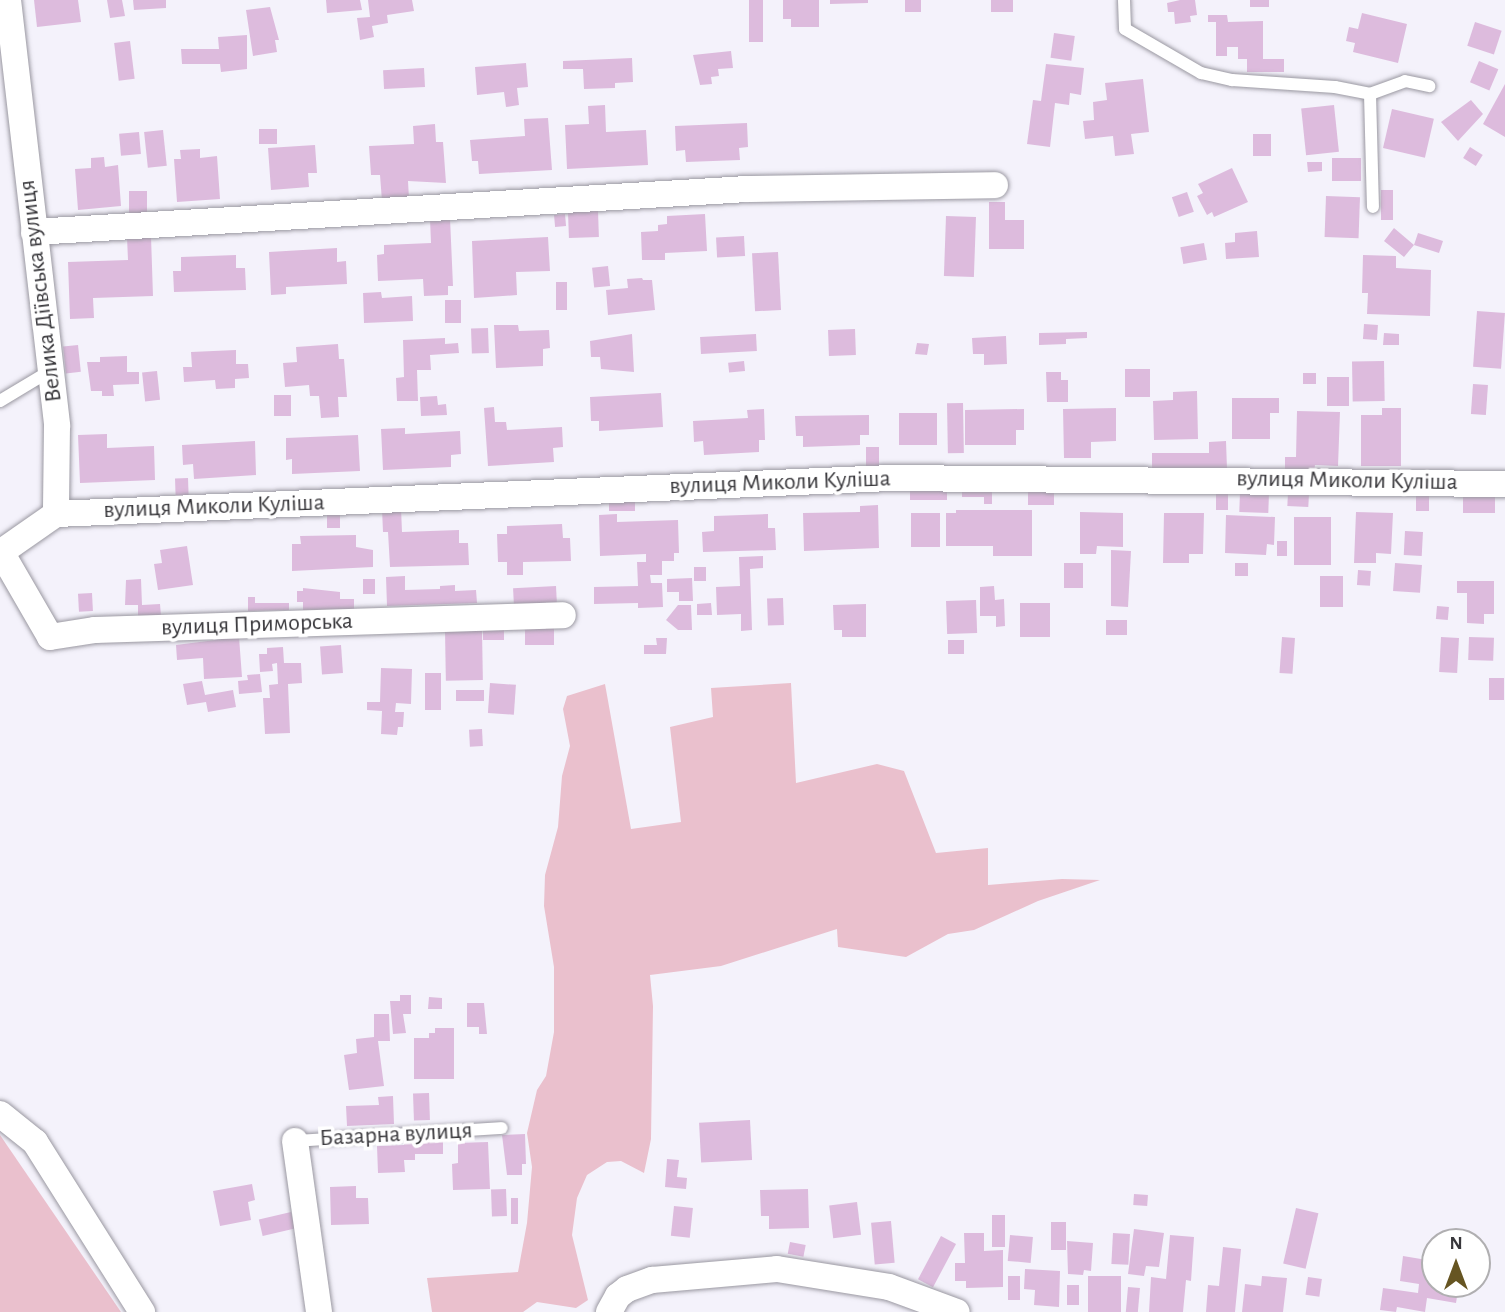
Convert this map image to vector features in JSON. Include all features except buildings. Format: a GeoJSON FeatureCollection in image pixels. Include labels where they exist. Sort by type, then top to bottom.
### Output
{"type":"FeatureCollection","features":[{"type":"Feature","properties":{"kind":"street","name":"Велика Діївська вулиця"},"geometry":{"type":"LineString","coordinates":[[8,0],[57,426],[57,514]]}},
{"type":"Feature","properties":{"kind":"street"},"geometry":{"type":"LineString","coordinates":[[34,232],[748,189],[995,185]]}},
{"type":"Feature","properties":{"kind":"street","name":"вулиця Миколи Куліша"},"geometry":{"type":"LineString","coordinates":[[57,514],[891,478],[1505,484]]}},
{"type":"Feature","properties":{"kind":"street"},"geometry":{"type":"LineString","coordinates":[[1,552],[57,514]]}},
{"type":"Feature","properties":{"kind":"street","name":"вулиця Приморська"},"geometry":{"type":"LineString","coordinates":[[1,552],[50,637],[95,629],[563,615]]}},
{"type":"Feature","properties":{"kind":"street"},"geometry":{"type":"LineString","coordinates":[[0,1114],[35,1142],[142,1312]]}},
{"type":"Feature","properties":{"kind":"street","name":"Базарна вулиця"},"geometry":{"type":"LineString","coordinates":[[295,1141],[319,1312]]}},
{"type":"Feature","properties":{"kind":"street"},"geometry":{"type":"LineString","coordinates":[[609,1312],[618,1296],[627,1289],[652,1280],[777,1269],[889,1287],[957,1312]]}},
{"type":"Feature","properties":{"kind":"lane"},"geometry":{"type":"LineString","coordinates":[[1124,0],[1125,29],[1201,73],[1232,80],[1335,87],[1370,94],[1405,81],[1429,86]]}},
{"type":"Feature","properties":{"kind":"lane"},"geometry":{"type":"LineString","coordinates":[[1370,94],[1373,206]]}},
{"type":"Feature","properties":{"kind":"lane"},"geometry":{"type":"LineString","coordinates":[[0,401],[50,371]]}},
{"type":"Feature","properties":{"kind":"lane","name":"Базарна вулиця"},"geometry":{"type":"LineString","coordinates":[[295,1141],[502,1128]]}},
{"type":"Feature","properties":{"kind":"shaded area"},"geometry":{"type":"Polygon","coordinates":[[[791,683],[796,783],[877,764],[904,771],[936,853],[988,848],[988,885],[1062,879],[1100,880],[1038,901],[974,930],[948,934],[906,957],[838,947],[837,929],[721,966],[650,975],[653,1006],[651,1139],[644,1173],[621,1161],[607,1162],[587,1175],[577,1198],[572,1235],[588,1300],[576,1308],[537,1302],[523,1312],[432,1312],[427,1278],[518,1272],[527,1223],[532,1167],[527,1133],[537,1090],[546,1076],[554,1032],[554,967],[544,906],[545,875],[558,827],[562,776],[570,746],[563,709],[567,696],[605,684],[631,829],[681,822],[670,727],[713,717],[711,688],[791,683]]]}},
{"type":"Feature","properties":{"kind":"shaded area"},"geometry":{"type":"Polygon","coordinates":[[[0,1135],[121,1312],[0,1312],[0,1135]]]}}]}
